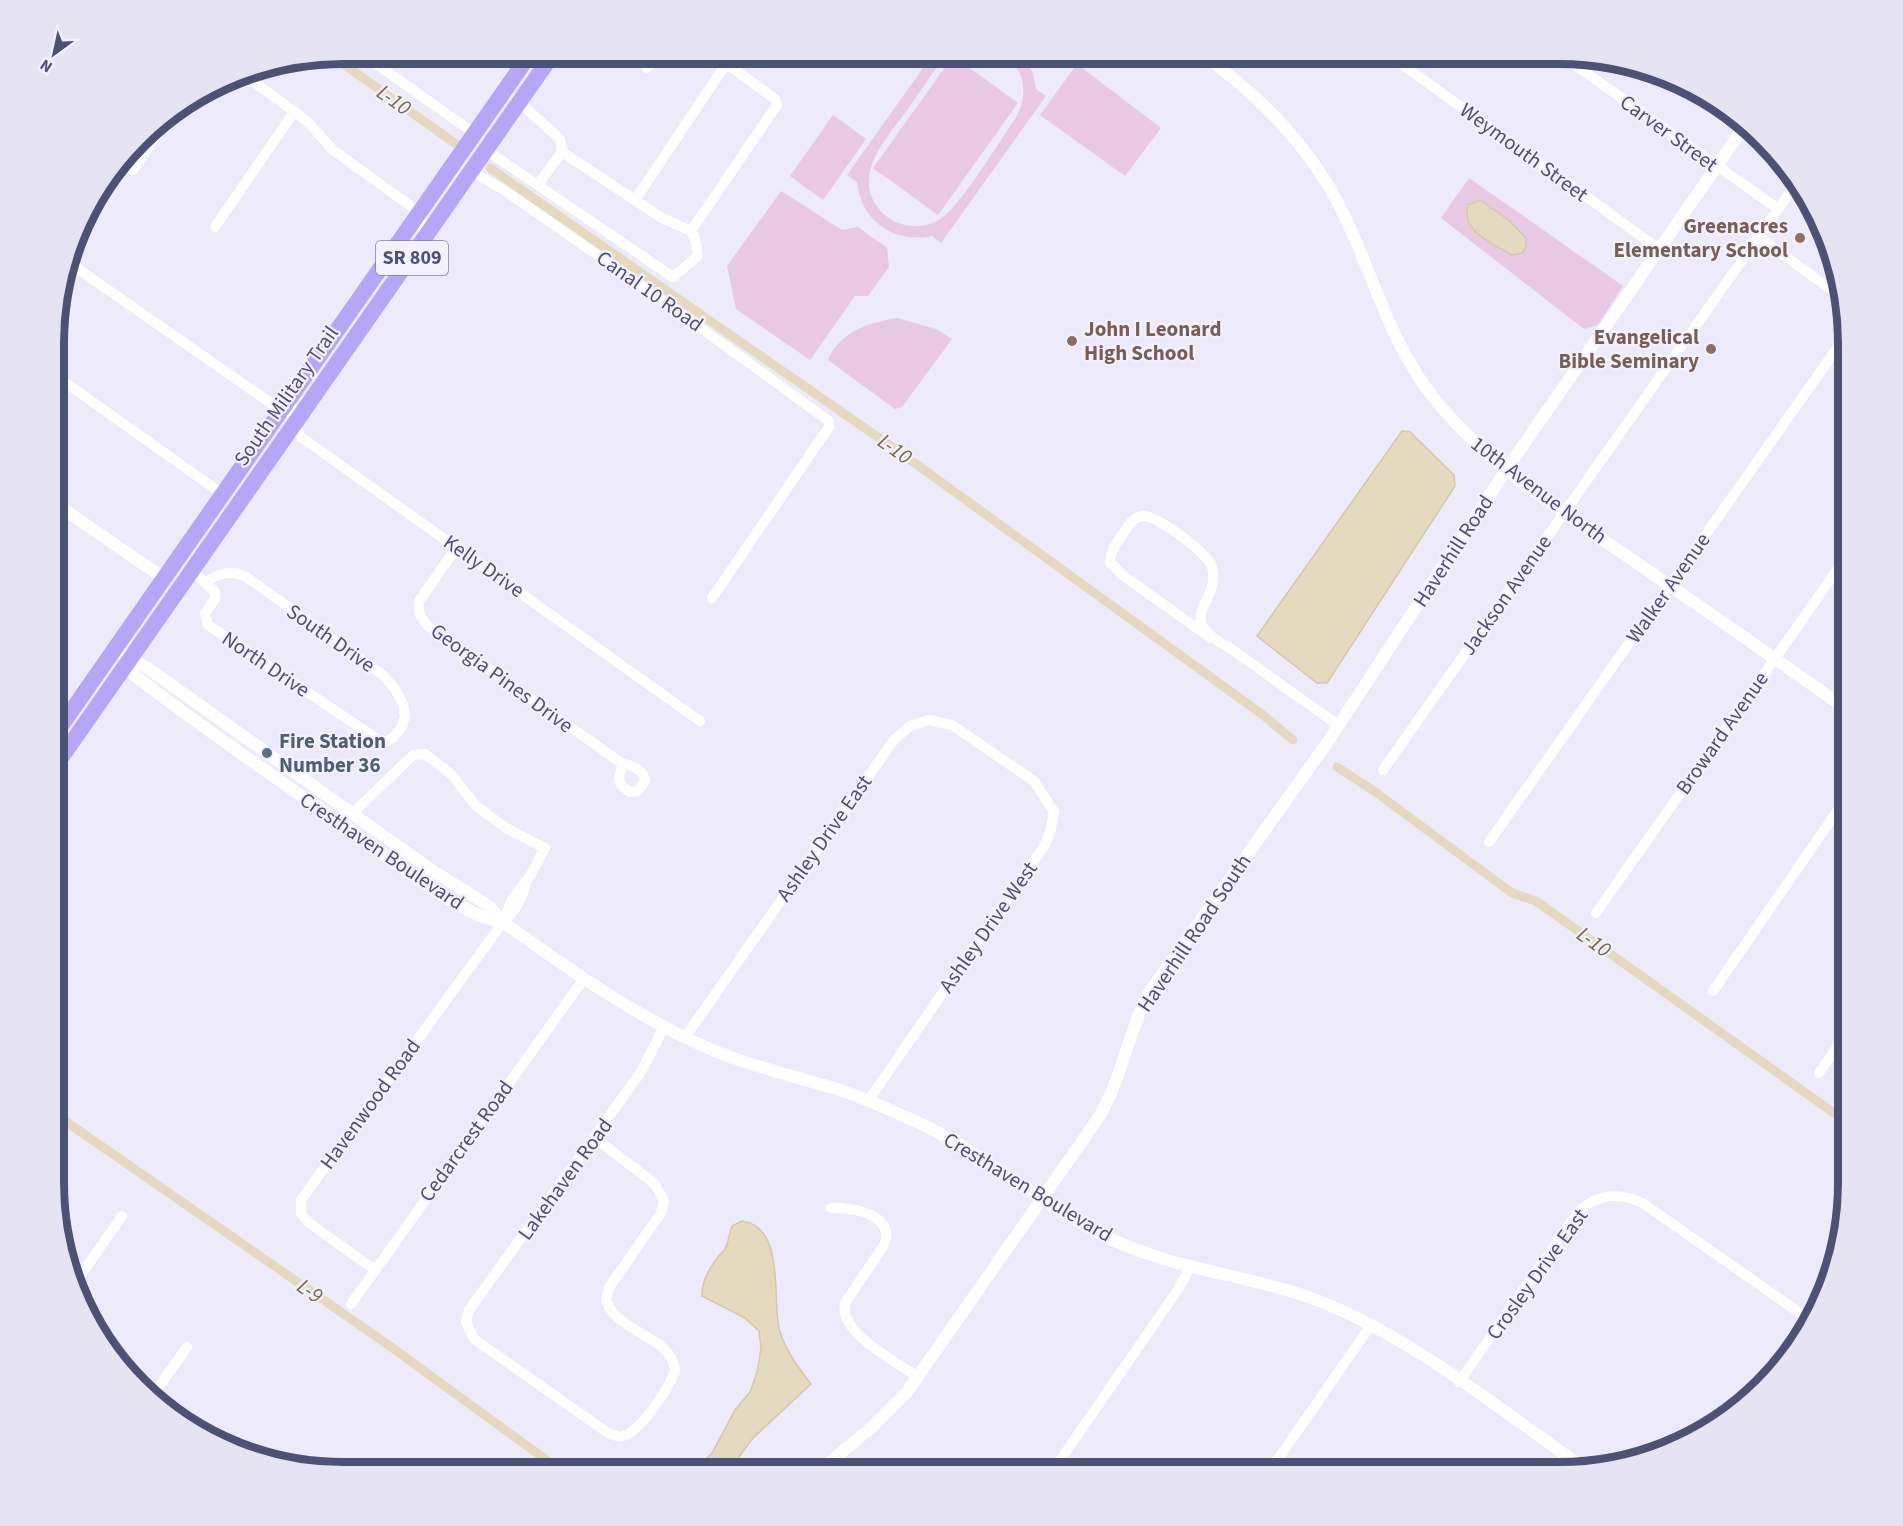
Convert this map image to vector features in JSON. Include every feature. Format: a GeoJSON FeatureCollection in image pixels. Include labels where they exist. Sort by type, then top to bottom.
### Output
{"type":"FeatureCollection","features":[{"type":"Feature","properties":{"kind":"main road","name":"South Military Trail"},"geometry":{"type":"LineString","coordinates":[[64,721],[162,577],[282,411],[523,64]]}},
{"type":"Feature","properties":{"kind":"main road","name":"South Military Trail"},"geometry":{"type":"LineString","coordinates":[[64,753],[267,461],[423,243],[546,64]]}},
{"type":"Feature","properties":{"kind":"main road"},"geometry":{"type":"LineString","coordinates":[[447,206],[449,188],[496,120],[498,111],[496,102]]}},
{"type":"Feature","properties":{"kind":"main road"},"geometry":{"type":"LineString","coordinates":[[263,437],[268,442],[267,461]]}},
{"type":"Feature","properties":{"kind":"street"},"geometry":{"type":"LineString","coordinates":[[376,64],[474,133]]}},
{"type":"Feature","properties":{"kind":"street"},"geometry":{"type":"LineString","coordinates":[[647,68],[650,64]]}},
{"type":"Feature","properties":{"kind":"street"},"geometry":{"type":"LineString","coordinates":[[635,200],[726,64],[775,99],[777,105],[691,231]]}},
{"type":"Feature","properties":{"kind":"street","name":"10th Avenue North"},"geometry":{"type":"LineString","coordinates":[[1215,64],[1260,100],[1311,160],[1338,204],[1388,323],[1432,397],[1455,423],[1506,470],[1564,513],[1838,703]]}},
{"type":"Feature","properties":{"kind":"street","name":"Weymouth Street"},"geometry":{"type":"LineString","coordinates":[[1403,64],[1659,249]]}},
{"type":"Feature","properties":{"kind":"street","name":"Carver Street"},"geometry":{"type":"LineString","coordinates":[[1575,65],[1778,209]]}},
{"type":"Feature","properties":{"kind":"street"},"geometry":{"type":"LineString","coordinates":[[251,80],[307,122],[326,144],[419,212],[424,228],[423,243]]}},
{"type":"Feature","properties":{"kind":"street"},"geometry":{"type":"LineString","coordinates":[[519,102],[560,139],[562,152],[541,180],[541,186]]}},
{"type":"Feature","properties":{"kind":"street"},"geometry":{"type":"LineString","coordinates":[[215,227],[294,112]]}},
{"type":"Feature","properties":{"kind":"street","name":"Haverhill Road"},"geometry":{"type":"LineString","coordinates":[[1327,743],[1506,470],[1741,132]]}},
{"type":"Feature","properties":{"kind":"street"},"geometry":{"type":"LineString","coordinates":[[133,170],[155,138]]}},
{"type":"Feature","properties":{"kind":"street"},"geometry":{"type":"LineString","coordinates":[[486,150],[662,272],[673,277],[698,256],[695,238],[691,231],[662,218],[562,152]]}},
{"type":"Feature","properties":{"kind":"street","name":"Canal 10 Road"},"geometry":{"type":"LineString","coordinates":[[471,171],[504,190],[825,416],[829,427],[712,598]]}},
{"type":"Feature","properties":{"kind":"street","name":"Jackson Avenue"},"geometry":{"type":"LineString","coordinates":[[1383,770],[1791,189]]}},
{"type":"Feature","properties":{"kind":"street"},"geometry":{"type":"LineString","coordinates":[[1759,237],[1833,291]]}},
{"type":"Feature","properties":{"kind":"street"},"geometry":{"type":"LineString","coordinates":[[75,267],[282,411]]}},
{"type":"Feature","properties":{"kind":"street","name":"Walker Avenue"},"geometry":{"type":"LineString","coordinates":[[1489,842],[1838,347]]}},
{"type":"Feature","properties":{"kind":"street"},"geometry":{"type":"LineString","coordinates":[[64,382],[221,493]]}},
{"type":"Feature","properties":{"kind":"street"},"geometry":{"type":"LineString","coordinates":[[291,397],[290,413],[294,423]]}},
{"type":"Feature","properties":{"kind":"street","name":"Kelly Drive"},"geometry":{"type":"LineString","coordinates":[[294,423],[301,437],[700,721]]}},
{"type":"Feature","properties":{"kind":"street"},"geometry":{"type":"LineString","coordinates":[[64,510],[162,577]]}},
{"type":"Feature","properties":{"kind":"street"},"geometry":{"type":"LineString","coordinates":[[1211,638],[1201,622],[1201,609],[1214,580],[1207,556],[1154,518],[1140,516],[1130,522],[1110,554],[1110,562],[1122,575],[1211,638],[1230,648],[1338,725]]}},
{"type":"Feature","properties":{"kind":"street","name":"Georgia Pines Drive"},"geometry":{"type":"LineString","coordinates":[[457,547],[419,601],[417,610],[420,617],[428,626],[623,764]]}},
{"type":"Feature","properties":{"kind":"street","name":"Broward Avenue"},"geometry":{"type":"LineString","coordinates":[[1596,913],[1838,569]]}},
{"type":"Feature","properties":{"kind":"street"},"geometry":{"type":"LineString","coordinates":[[191,570],[206,582]]}},
{"type":"Feature","properties":{"kind":"street","name":"South Drive"},"geometry":{"type":"LineString","coordinates":[[206,582],[221,573],[245,576],[383,675],[403,704],[405,717],[402,728],[393,738],[382,743]]}},
{"type":"Feature","properties":{"kind":"street","name":"North Drive"},"geometry":{"type":"LineString","coordinates":[[206,582],[215,592],[215,598],[205,614],[208,625],[382,743]]}},
{"type":"Feature","properties":{"kind":"street","name":"Cresthaven Boulevard"},"geometry":{"type":"LineString","coordinates":[[112,649],[149,669],[489,906],[502,922],[583,980],[664,1027],[732,1058],[868,1101],[948,1138],[1042,1199],[1115,1241],[1190,1268],[1289,1290],[1371,1325],[1574,1461]]}},
{"type":"Feature","properties":{"kind":"street","name":"Cresthaven Boulevard"},"geometry":{"type":"LineString","coordinates":[[129,659],[134,675],[246,758],[439,891],[489,921],[502,922]]}},
{"type":"Feature","properties":{"kind":"street","name":"Ashley Drive East"},"geometry":{"type":"LineString","coordinates":[[685,1037],[894,740],[910,726],[929,720],[952,725],[1001,756]]}},
{"type":"Feature","properties":{"kind":"street","name":"Haverhill Road South"},"geometry":{"type":"LineString","coordinates":[[830,1462],[890,1411],[918,1377],[1042,1199],[1107,1104],[1121,1070],[1132,1028],[1148,994],[1327,743]]}},
{"type":"Feature","properties":{"kind":"street","name":"Havenwood Road"},"geometry":{"type":"LineString","coordinates":[[357,816],[375,798],[377,788],[413,755],[425,753],[451,774],[476,806],[506,828],[545,848],[526,882],[524,894],[516,910],[502,922],[302,1200],[301,1213],[309,1223],[375,1270]]}},
{"type":"Feature","properties":{"kind":"street","name":"Ashley Drive West"},"geometry":{"type":"LineString","coordinates":[[868,1101],[1042,848],[1050,832],[1054,812],[1041,790],[1034,781],[1001,756]]}},
{"type":"Feature","properties":{"kind":"street"},"geometry":{"type":"LineString","coordinates":[[1713,991],[1838,810]]}},
{"type":"Feature","properties":{"kind":"street","name":"Cedarcrest Road"},"geometry":{"type":"LineString","coordinates":[[351,1304],[583,980]]}},
{"type":"Feature","properties":{"kind":"street","name":"Lakehaven Road"},"geometry":{"type":"LineString","coordinates":[[595,1138],[660,1188],[664,1201],[661,1213],[610,1286],[606,1299],[615,1315],[669,1353],[673,1358],[675,1371],[637,1429],[633,1433],[620,1437],[608,1433],[474,1339],[466,1329],[469,1310],[641,1072],[664,1027]]}},
{"type":"Feature","properties":{"kind":"street"},"geometry":{"type":"LineString","coordinates":[[1819,1073],[1838,1045]]}},
{"type":"Feature","properties":{"kind":"street","name":"Crosley Drive East"},"geometry":{"type":"LineString","coordinates":[[1459,1382],[1577,1213],[1598,1198],[1615,1195],[1633,1198],[1804,1316]]}},
{"type":"Feature","properties":{"kind":"street"},"geometry":{"type":"LineString","coordinates":[[831,1208],[853,1207],[873,1216],[886,1228],[888,1236],[884,1245],[845,1303],[843,1311],[850,1327],[859,1336],[918,1377]]}},
{"type":"Feature","properties":{"kind":"street"},"geometry":{"type":"LineString","coordinates":[[80,1276],[122,1216]]}},
{"type":"Feature","properties":{"kind":"street"},"geometry":{"type":"LineString","coordinates":[[1059,1462],[1177,1291],[1190,1268]]}},
{"type":"Feature","properties":{"kind":"street"},"geometry":{"type":"LineString","coordinates":[[1276,1462],[1371,1325]]}},
{"type":"Feature","properties":{"kind":"street"},"geometry":{"type":"LineString","coordinates":[[157,1389],[187,1347]]}},
{"type":"Feature","properties":{"kind":"shaded area"},"geometry":{"type":"Polygon","coordinates":[[[926,64],[941,64],[885,141],[872,164],[869,176],[874,202],[884,214],[898,223],[909,226],[932,223],[942,218],[960,199],[1015,119],[1022,102],[1023,84],[1014,64],[1028,64],[1033,73],[1036,89],[1046,96],[941,243],[932,236],[918,238],[905,236],[882,227],[865,208],[857,182],[847,175],[926,64]]]}},
{"type":"Feature","properties":{"kind":"shaded area"},"geometry":{"type":"Polygon","coordinates":[[[947,64],[964,64],[1018,103],[938,215],[873,168],[947,64]]]}},
{"type":"Feature","properties":{"kind":"shaded area"},"geometry":{"type":"Polygon","coordinates":[[[1077,64],[1161,128],[1125,176],[1040,115],[1077,64]]]}},
{"type":"Feature","properties":{"kind":"shaded area"},"geometry":{"type":"Polygon","coordinates":[[[833,115],[866,139],[823,200],[790,176],[833,115]]]}},
{"type":"Feature","properties":{"kind":"shaded area"},"geometry":{"type":"Polygon","coordinates":[[[1469,178],[1623,286],[1598,325],[1584,329],[1441,218],[1469,178]]]}},
{"type":"Feature","properties":{"kind":"shaded area"},"geometry":{"type":"Polygon","coordinates":[[[781,191],[842,230],[858,227],[887,248],[889,267],[868,296],[855,296],[810,360],[736,309],[727,266],[781,191]]]}},
{"type":"Feature","properties":{"kind":"shaded area"},"geometry":{"type":"Polygon","coordinates":[[[1480,200],[1510,221],[1526,238],[1526,247],[1522,253],[1512,255],[1487,241],[1473,229],[1467,214],[1468,205],[1480,200]]]}},
{"type":"Feature","properties":{"kind":"shaded area"},"geometry":{"type":"Polygon","coordinates":[[[897,318],[936,329],[952,339],[902,407],[895,409],[828,360],[840,342],[856,330],[897,318]]]}},
{"type":"Feature","properties":{"kind":"shaded area"},"geometry":{"type":"Polygon","coordinates":[[[1402,431],[1410,432],[1454,475],[1455,486],[1327,683],[1317,683],[1257,636],[1402,431]]]}},
{"type":"Feature","properties":{"kind":"shaded area"},"geometry":{"type":"Polygon","coordinates":[[[742,1221],[756,1226],[766,1237],[774,1268],[780,1332],[789,1353],[811,1384],[753,1438],[735,1462],[703,1462],[712,1453],[735,1410],[750,1392],[757,1373],[761,1348],[759,1331],[745,1318],[702,1296],[706,1277],[726,1247],[732,1226],[742,1221]]]}},
{"type":"Feature","properties":{"kind":"waterway","name":"L-10"},"geometry":{"type":"LineString","coordinates":[[343,64],[456,144]]}},
{"type":"Feature","properties":{"kind":"waterway","name":"L-10"},"geometry":{"type":"LineString","coordinates":[[490,168],[905,456],[1263,715],[1293,740]]}},
{"type":"Feature","properties":{"kind":"waterway","name":"L-10"},"geometry":{"type":"LineString","coordinates":[[1337,767],[1374,791],[1512,893],[1536,901],[1838,1116]]}},
{"type":"Feature","properties":{"kind":"waterway","name":"L-9"},"geometry":{"type":"LineString","coordinates":[[64,1120],[387,1344],[549,1462]]}},
{"type":"Feature","properties":{"kind":"place","name":"Greenacres Elementary School"},"geometry":{"type":"Point","coordinates":[1800,238]}},
{"type":"Feature","properties":{"kind":"place","name":"John I Leonard High School"},"geometry":{"type":"Point","coordinates":[1072,341]}},
{"type":"Feature","properties":{"kind":"place","name":"Evangelical Bible Seminary"},"geometry":{"type":"Point","coordinates":[1711,349]}},
{"type":"Feature","properties":{"kind":"place","name":"Fire Station Number 36"},"geometry":{"type":"Point","coordinates":[267,753]}}]}
